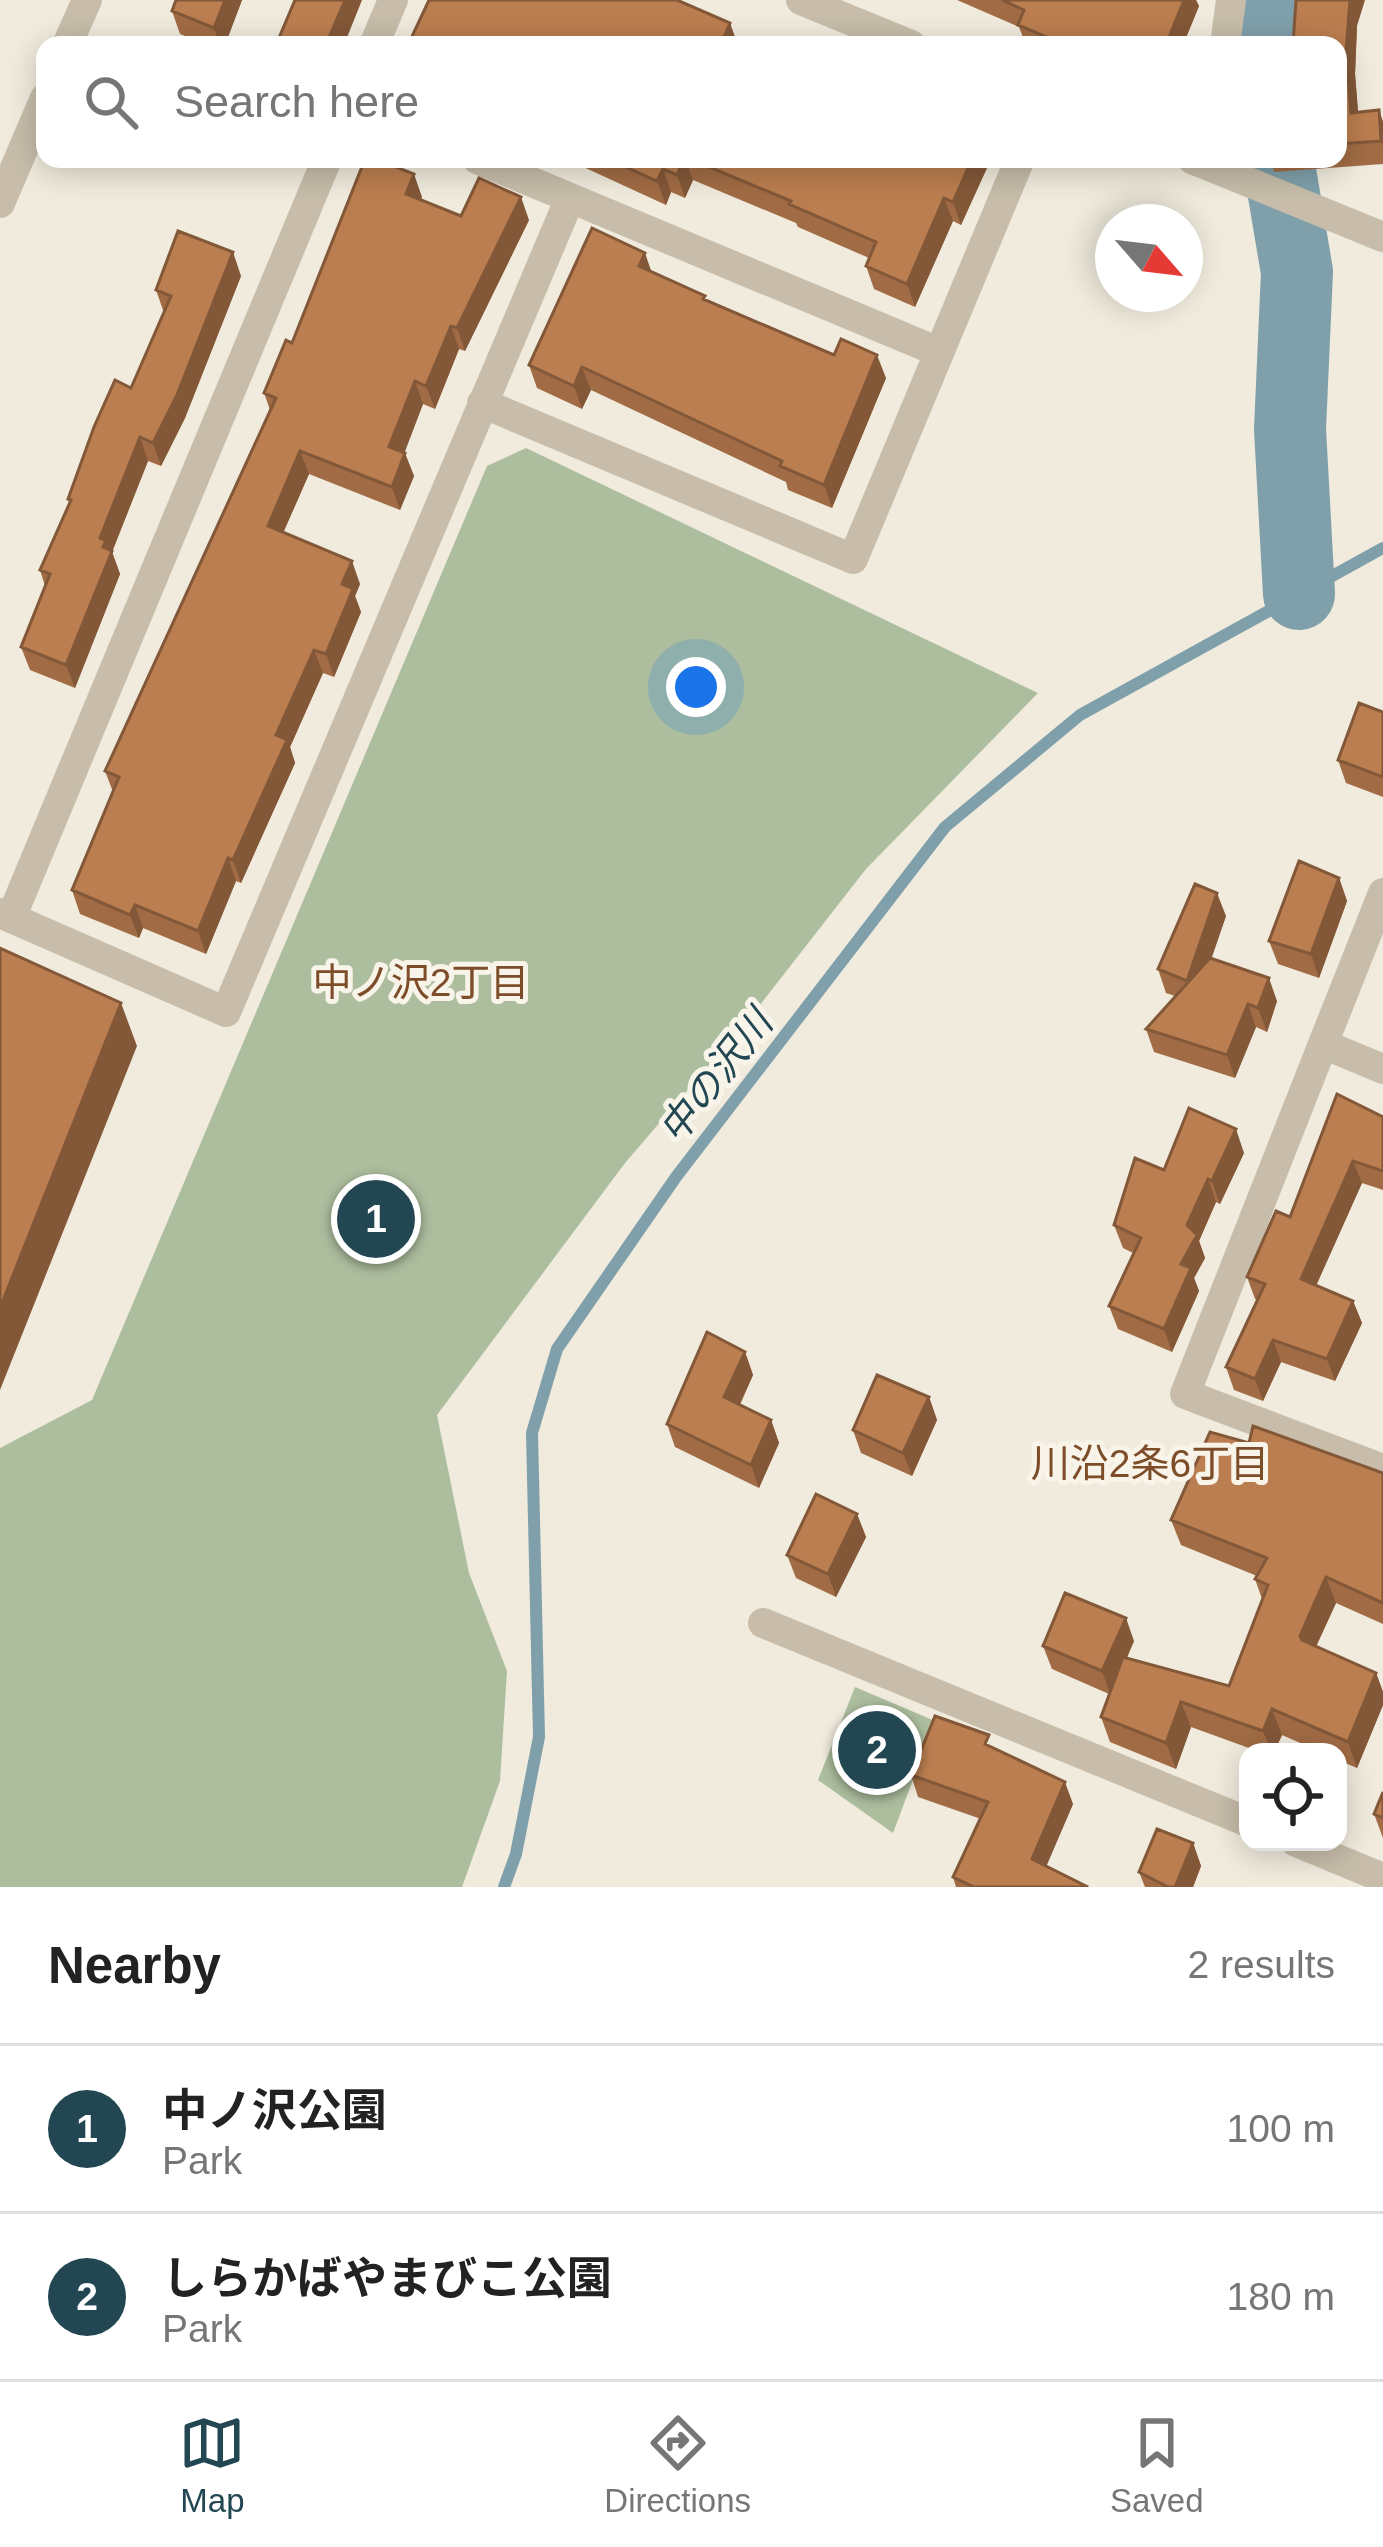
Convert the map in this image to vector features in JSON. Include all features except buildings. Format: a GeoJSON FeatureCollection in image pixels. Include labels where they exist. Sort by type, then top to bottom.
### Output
{"type":"FeatureCollection","features":[{"type":"Feature","properties":{"kind":"street"},"geometry":{"type":"LineString","coordinates":[[72,36],[87,0]]}},
{"type":"Feature","properties":{"kind":"street"},"geometry":{"type":"LineString","coordinates":[[378,36],[393,0]]}},
{"type":"Feature","properties":{"kind":"street"},"geometry":{"type":"LineString","coordinates":[[801,0],[889,36]]}},
{"type":"Feature","properties":{"kind":"street"},"geometry":{"type":"LineString","coordinates":[[1227,36],[1231,0]]}},
{"type":"Feature","properties":{"kind":"street"},"geometry":{"type":"LineString","coordinates":[[0,203],[36,119]]}},
{"type":"Feature","properties":{"kind":"street"},"geometry":{"type":"LineString","coordinates":[[323,168],[6,916],[226,1012],[569,198]]}},
{"type":"Feature","properties":{"kind":"street"},"geometry":{"type":"LineString","coordinates":[[498,168],[939,352]]}},
{"type":"Feature","properties":{"kind":"street"},"geometry":{"type":"LineString","coordinates":[[482,403],[853,560],[1016,168]]}},
{"type":"Feature","properties":{"kind":"street"},"geometry":{"type":"LineString","coordinates":[[1220,168],[1383,237]]}},
{"type":"Feature","properties":{"kind":"street"},"geometry":{"type":"LineString","coordinates":[[1383,892],[1185,1394],[1383,1469]]}},
{"type":"Feature","properties":{"kind":"street"},"geometry":{"type":"LineString","coordinates":[[1323,1043],[1383,1069]]}},
{"type":"Feature","properties":{"kind":"street"},"geometry":{"type":"LineString","coordinates":[[763,1622],[1239,1818]]}},
{"type":"Feature","properties":{"kind":"street"},"geometry":{"type":"LineString","coordinates":[[1318,1851],[1383,1878]]}},
{"type":"Feature","properties":{"kind":"green space"},"geometry":{"type":"Polygon","coordinates":[[[526,448],[1038,693],[866,869],[752,1015],[625,1163],[437,1415],[469,1573],[507,1671],[500,1781],[462,1887],[0,1887],[0,1448],[92,1400],[487,466],[526,448]]]}},
{"type":"Feature","properties":{"kind":"green space"},"geometry":{"type":"Polygon","coordinates":[[[855,1687],[935,1721],[893,1833],[818,1780],[855,1687]]]}},
{"type":"Feature","properties":{"kind":"waterway"},"geometry":{"type":"LineString","coordinates":[[1267,36],[1273,0]]}},
{"type":"Feature","properties":{"kind":"waterway"},"geometry":{"type":"LineString","coordinates":[[1280,168],[1297,272],[1290,429],[1299,594]]}},
{"type":"Feature","properties":{"kind":"waterway","name":"中の沢川"},"geometry":{"type":"LineString","coordinates":[[504,1887],[516,1854],[539,1737],[532,1433],[557,1349],[676,1177],[945,827],[1080,715],[1383,548]]}},
{"type":"Feature","properties":{"kind":"place","name":"中ノ沢公園"},"geometry":{"type":"Point","coordinates":[376,1219]}},
{"type":"Feature","properties":{"kind":"place","name":"しらかばやまびこ公園"},"geometry":{"type":"Point","coordinates":[877,1750]}},
{"type":"Feature","properties":{"kind":"district","name":"中ノ沢2丁目"},"geometry":{"type":"Point","coordinates":[421,982]}},
{"type":"Feature","properties":{"kind":"district","name":"川沿2条6丁目"},"geometry":{"type":"Point","coordinates":[1150,1463]}}]}
